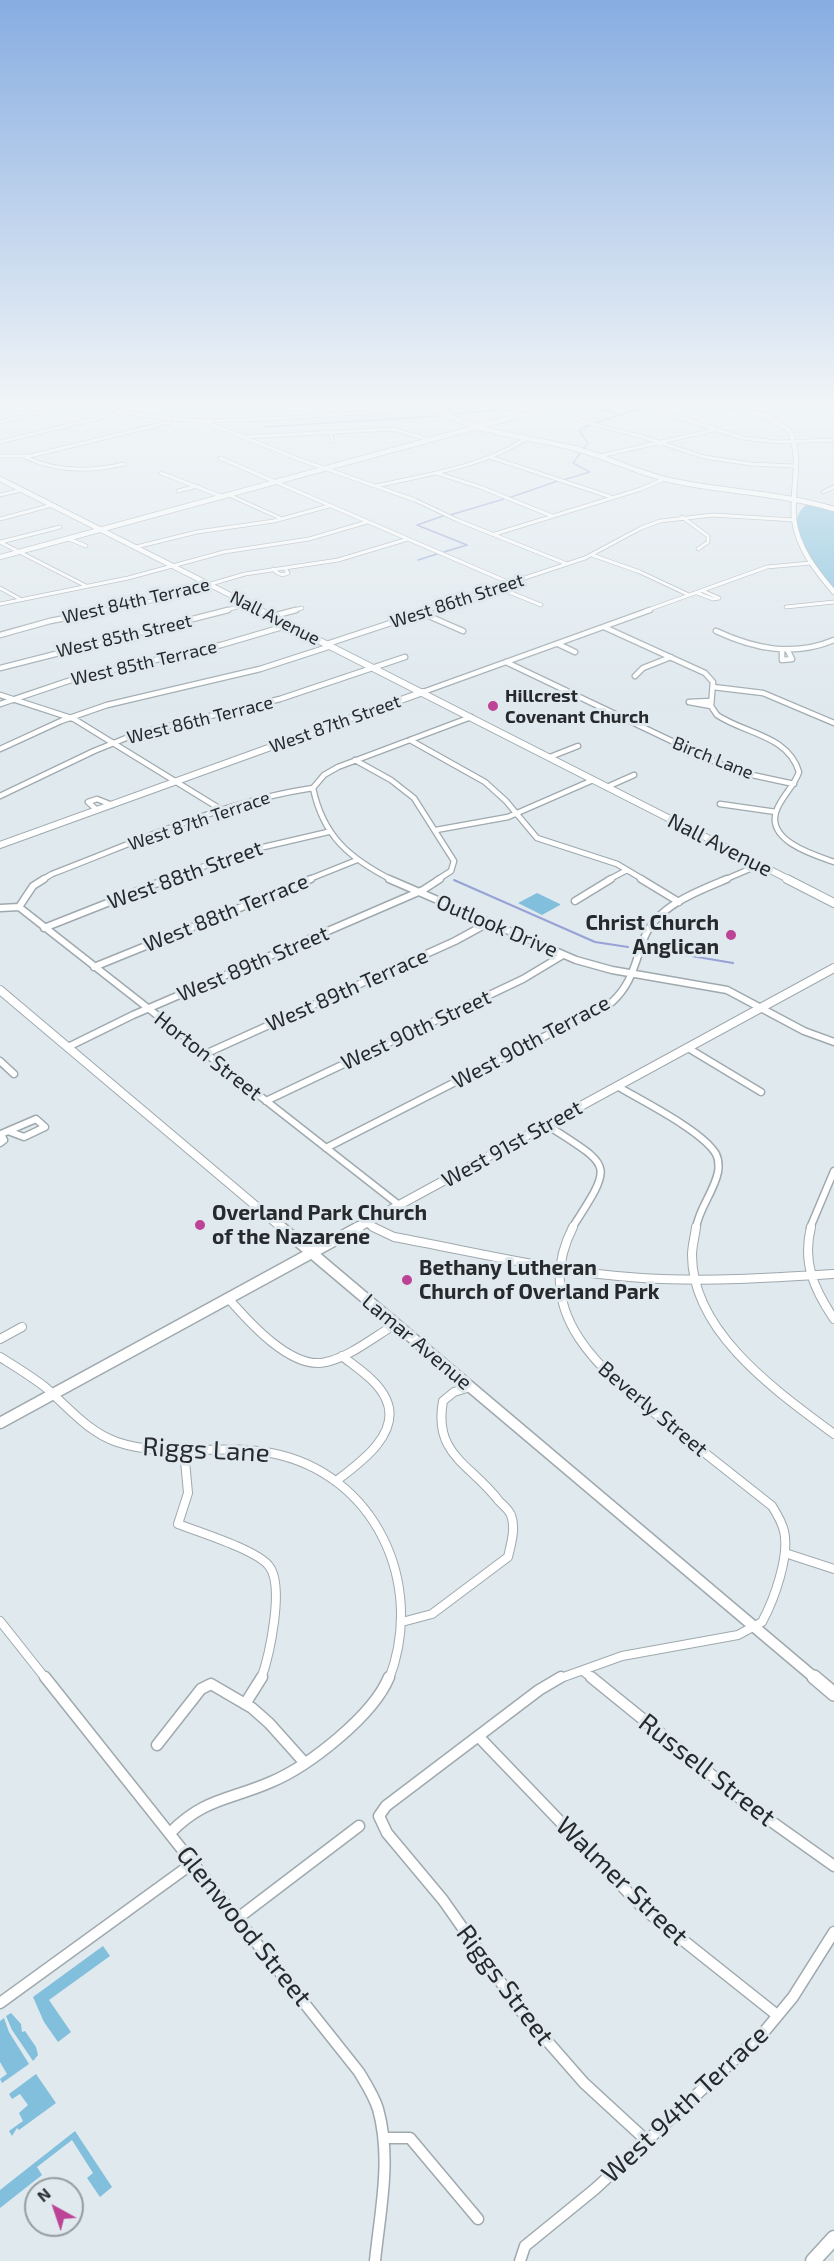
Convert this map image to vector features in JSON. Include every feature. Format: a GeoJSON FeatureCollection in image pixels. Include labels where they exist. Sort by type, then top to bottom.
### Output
{"type":"FeatureCollection","features":[{"type":"Feature","properties":{"kind":"main road"},"geometry":{"type":"LineString","coordinates":[[813,2261],[831,2246]]}},
{"type":"Feature","properties":{"kind":"street"},"geometry":{"type":"LineString","coordinates":[[0,519],[43,508]]}},
{"type":"Feature","properties":{"kind":"street","name":"Nall Avenue"},"geometry":{"type":"LineString","coordinates":[[57,508],[834,903]]}},
{"type":"Feature","properties":{"kind":"street"},"geometry":{"type":"LineString","coordinates":[[0,557],[184,508]]}},
{"type":"Feature","properties":{"kind":"street"},"geometry":{"type":"LineString","coordinates":[[254,508],[281,519]]}},
{"type":"Feature","properties":{"kind":"street"},"geometry":{"type":"LineString","coordinates":[[136,547],[197,532],[281,519],[321,508]]}},
{"type":"Feature","properties":{"kind":"street"},"geometry":{"type":"LineString","coordinates":[[335,508],[510,583]]}},
{"type":"Feature","properties":{"kind":"street"},"geometry":{"type":"LineString","coordinates":[[431,508],[567,564]]}},
{"type":"Feature","properties":{"kind":"street"},"geometry":{"type":"LineString","coordinates":[[529,508],[553,516]]}},
{"type":"Feature","properties":{"kind":"street"},"geometry":{"type":"LineString","coordinates":[[495,534],[579,508]]}},
{"type":"Feature","properties":{"kind":"street"},"geometry":{"type":"LineString","coordinates":[[794,508],[800,541],[811,563],[834,592]]}},
{"type":"Feature","properties":{"kind":"street"},"geometry":{"type":"LineString","coordinates":[[794,517],[801,508]]}},
{"type":"Feature","properties":{"kind":"street","name":"West 86th Street"},"geometry":{"type":"LineString","coordinates":[[0,749],[69,718],[129,699],[260,669],[421,612],[567,564],[592,555],[646,525],[681,516],[713,514],[794,517]]}},
{"type":"Feature","properties":{"kind":"street"},"geometry":{"type":"LineString","coordinates":[[681,516],[708,536],[708,542],[698,549]]}},
{"type":"Feature","properties":{"kind":"street"},"geometry":{"type":"LineString","coordinates":[[0,604],[86,586],[224,552],[309,539],[367,522]]}},
{"type":"Feature","properties":{"kind":"street"},"geometry":{"type":"LineString","coordinates":[[0,542],[60,527]]}},
{"type":"Feature","properties":{"kind":"street"},"geometry":{"type":"LineString","coordinates":[[69,539],[86,546]]}},
{"type":"Feature","properties":{"kind":"street","name":"West 84th Terrace"},"geometry":{"type":"LineString","coordinates":[[0,635],[73,616],[156,600],[244,574],[338,560],[408,539]]}},
{"type":"Feature","properties":{"kind":"street"},"geometry":{"type":"LineString","coordinates":[[0,542],[86,586]]}},
{"type":"Feature","properties":{"kind":"street"},"geometry":{"type":"LineString","coordinates":[[592,555],[690,595]]}},
{"type":"Feature","properties":{"kind":"street","name":"West 87th Street"},"geometry":{"type":"LineString","coordinates":[[0,845],[771,566],[811,563]]}},
{"type":"Feature","properties":{"kind":"street"},"geometry":{"type":"LineString","coordinates":[[499,587],[541,605]]}},
{"type":"Feature","properties":{"kind":"street"},"geometry":{"type":"LineString","coordinates":[[0,588],[20,599]]}},
{"type":"Feature","properties":{"kind":"street","name":"West 87th Street"},"geometry":{"type":"LineString","coordinates":[[696,593],[713,599],[719,598],[703,591]]}},
{"type":"Feature","properties":{"kind":"street"},"geometry":{"type":"LineString","coordinates":[[786,607],[834,602]]}},
{"type":"Feature","properties":{"kind":"street","name":"West 85th Street"},"geometry":{"type":"LineString","coordinates":[[0,668],[69,647],[190,621],[248,604]]}},
{"type":"Feature","properties":{"kind":"street"},"geometry":{"type":"LineString","coordinates":[[273,616],[302,608]]}},
{"type":"Feature","properties":{"kind":"street"},"geometry":{"type":"LineString","coordinates":[[421,612],[463,631]]}},
{"type":"Feature","properties":{"kind":"street","name":"West 85th Terrace"},"geometry":{"type":"LineString","coordinates":[[0,704],[80,677],[213,647],[289,624]]}},
{"type":"Feature","properties":{"kind":"street"},"geometry":{"type":"LineString","coordinates":[[603,627],[705,673],[711,679],[711,703],[723,719],[780,745],[792,754],[799,766],[798,776],[776,812],[778,829],[788,841],[807,852],[834,862]]}},
{"type":"Feature","properties":{"kind":"street"},"geometry":{"type":"LineString","coordinates":[[716,631],[749,645],[785,651],[815,648],[834,640]]}},
{"type":"Feature","properties":{"kind":"street"},"geometry":{"type":"LineString","coordinates":[[558,643],[575,652]]}},
{"type":"Feature","properties":{"kind":"street","name":"West 86th Terrace"},"geometry":{"type":"LineString","coordinates":[[0,796],[114,742],[176,723],[290,696],[405,657]]}},
{"type":"Feature","properties":{"kind":"street"},"geometry":{"type":"LineString","coordinates":[[635,676],[644,668],[671,657]]}},
{"type":"Feature","properties":{"kind":"street","name":"Birch Lane"},"geometry":{"type":"LineString","coordinates":[[506,662],[722,765],[743,773],[794,784]]}},
{"type":"Feature","properties":{"kind":"street"},"geometry":{"type":"LineString","coordinates":[[712,687],[763,693],[834,723]]}},
{"type":"Feature","properties":{"kind":"street"},"geometry":{"type":"LineString","coordinates":[[0,695],[69,718],[114,742],[222,810]]}},
{"type":"Feature","properties":{"kind":"street","name":"West 87th Terrace"},"geometry":{"type":"LineString","coordinates":[[19,907],[33,886],[52,874],[222,810],[271,795],[313,788],[324,775],[356,760],[471,717]]}},
{"type":"Feature","properties":{"kind":"street"},"geometry":{"type":"LineString","coordinates":[[410,740],[479,778],[516,813],[533,835],[544,842],[595,855],[627,870],[679,902]]}},
{"type":"Feature","properties":{"kind":"street"},"geometry":{"type":"LineString","coordinates":[[550,757],[578,746]]}},
{"type":"Feature","properties":{"kind":"street"},"geometry":{"type":"LineString","coordinates":[[356,760],[408,792],[421,806],[436,830],[489,822],[593,780]]}},
{"type":"Feature","properties":{"kind":"street"},"geometry":{"type":"LineString","coordinates":[[607,786],[634,775]]}},
{"type":"Feature","properties":{"kind":"street","name":"Outlook Drive"},"geometry":{"type":"LineString","coordinates":[[313,788],[317,813],[328,832],[357,860],[381,875],[563,955],[588,964],[713,986],[740,996],[804,1031],[834,1042]]}},
{"type":"Feature","properties":{"kind":"street","name":"West 87th Street"},"geometry":{"type":"LineString","coordinates":[[97,810],[89,804],[90,800],[99,798],[112,805]]}},
{"type":"Feature","properties":{"kind":"street"},"geometry":{"type":"LineString","coordinates":[[720,804],[776,812]]}},
{"type":"Feature","properties":{"kind":"street","name":"West 89th Street"},"geometry":{"type":"LineString","coordinates":[[68,1047],[148,1009],[418,892],[437,881],[452,871],[454,861],[436,830]]}},
{"type":"Feature","properties":{"kind":"street","name":"West 88th Street"},"geometry":{"type":"LineString","coordinates":[[44,928],[224,858],[263,845],[328,832]]}},
{"type":"Feature","properties":{"kind":"street","name":"West 88th Terrace"},"geometry":{"type":"LineString","coordinates":[[94,967],[357,860]]}},
{"type":"Feature","properties":{"kind":"street","name":"West 90th Terrace"},"geometry":{"type":"LineString","coordinates":[[326,1148],[612,1002],[626,990],[651,925],[660,914],[679,902],[759,865]]}},
{"type":"Feature","properties":{"kind":"street"},"geometry":{"type":"LineString","coordinates":[[575,901],[627,870]]}},
{"type":"Feature","properties":{"kind":"street"},"geometry":{"type":"LineString","coordinates":[[0,908],[19,907]]}},
{"type":"Feature","properties":{"kind":"street","name":"Horton Street"},"geometry":{"type":"LineString","coordinates":[[19,907],[399,1205]]}},
{"type":"Feature","properties":{"kind":"street","name":"West 89th Terrace"},"geometry":{"type":"LineString","coordinates":[[205,1054],[455,941],[488,923]]}},
{"type":"Feature","properties":{"kind":"street","name":"West 90th Street"},"geometry":{"type":"LineString","coordinates":[[266,1101],[523,979],[563,955]]}},
{"type":"Feature","properties":{"kind":"street","name":"West 91st Street"},"geometry":{"type":"LineString","coordinates":[[0,1423],[834,968]]}},
{"type":"Feature","properties":{"kind":"street","name":"Lamar Avenue"},"geometry":{"type":"LineString","coordinates":[[0,990],[834,1694]]}},
{"type":"Feature","properties":{"kind":"street"},"geometry":{"type":"LineString","coordinates":[[687,1048],[761,1092]]}},
{"type":"Feature","properties":{"kind":"street"},"geometry":{"type":"LineString","coordinates":[[0,1061],[14,1074]]}},
{"type":"Feature","properties":{"kind":"street"},"geometry":{"type":"LineString","coordinates":[[617,1086],[703,1141],[718,1158],[718,1172],[701,1207],[693,1234],[695,1281],[718,1330],[744,1362],[762,1380],[834,1434]]}},
{"type":"Feature","properties":{"kind":"street"},"geometry":{"type":"LineString","coordinates":[[36,1119],[45,1127],[24,1137],[3,1132],[36,1119]]}},
{"type":"Feature","properties":{"kind":"street","name":"Beverly Street"},"geometry":{"type":"LineString","coordinates":[[547,1125],[593,1156],[602,1170],[601,1184],[571,1229],[560,1256],[558,1287],[574,1334],[613,1380],[772,1506],[779,1514],[787,1533],[785,1554],[767,1613],[762,1622],[754,1628]]}},
{"type":"Feature","properties":{"kind":"street"},"geometry":{"type":"LineString","coordinates":[[0,1143],[4,1140],[3,1132]]}},
{"type":"Feature","properties":{"kind":"street"},"geometry":{"type":"LineString","coordinates":[[834,1171],[809,1227],[806,1255],[810,1275],[819,1298],[834,1319]]}},
{"type":"Feature","properties":{"kind":"street"},"geometry":{"type":"LineString","coordinates":[[365,1223],[394,1237],[559,1267],[640,1278],[695,1281],[756,1280],[834,1274]]}},
{"type":"Feature","properties":{"kind":"street"},"geometry":{"type":"LineString","coordinates":[[228,1298],[256,1330],[297,1358],[310,1363],[324,1363],[342,1356],[396,1324]]}},
{"type":"Feature","properties":{"kind":"street"},"geometry":{"type":"LineString","coordinates":[[0,1339],[22,1327]]}},
{"type":"Feature","properties":{"kind":"street"},"geometry":{"type":"LineString","coordinates":[[336,1481],[371,1452],[381,1438],[389,1413],[383,1395],[342,1356]]}},
{"type":"Feature","properties":{"kind":"street","name":"Riggs Lane"},"geometry":{"type":"LineString","coordinates":[[0,1357],[27,1373],[83,1424],[114,1441],[153,1449],[251,1449],[273,1452],[307,1463],[336,1481],[358,1502],[385,1540],[398,1578],[402,1622],[394,1666],[380,1696],[354,1724],[275,1780],[259,1788],[205,1805],[185,1817],[170,1833]]}},
{"type":"Feature","properties":{"kind":"street"},"geometry":{"type":"LineString","coordinates":[[402,1622],[432,1614],[455,1599],[508,1557],[513,1537],[511,1516],[492,1488],[455,1456],[443,1441],[438,1426],[443,1401],[454,1392],[470,1387]]}},
{"type":"Feature","properties":{"kind":"street"},"geometry":{"type":"LineString","coordinates":[[184,1450],[188,1493],[178,1524],[254,1556],[269,1565],[276,1577],[276,1597],[262,1678],[245,1704]]}},
{"type":"Feature","properties":{"kind":"street"},"geometry":{"type":"LineString","coordinates":[[785,1554],[834,1569]]}},
{"type":"Feature","properties":{"kind":"street","name":"Glenwood Street"},"geometry":{"type":"LineString","coordinates":[[0,1621],[359,2072],[378,2110],[384,2138],[384,2163],[375,2261]]}},
{"type":"Feature","properties":{"kind":"street"},"geometry":{"type":"LineString","coordinates":[[478,1736],[539,1690],[563,1676],[622,1656],[738,1635],[754,1628]]}},
{"type":"Feature","properties":{"kind":"street","name":"Russell Street"},"geometry":{"type":"LineString","coordinates":[[583,1671],[751,1807],[834,1866]]}},
{"type":"Feature","properties":{"kind":"street"},"geometry":{"type":"LineString","coordinates":[[158,1745],[201,1689],[210,1684],[245,1704],[269,1723],[303,1761]]}},
{"type":"Feature","properties":{"kind":"street","name":"Riggs Street"},"geometry":{"type":"LineString","coordinates":[[478,1736],[386,1806],[379,1816],[387,1833],[443,1900],[534,2027],[584,2083],[647,2141]]}},
{"type":"Feature","properties":{"kind":"street","name":"Walmer Street"},"geometry":{"type":"LineString","coordinates":[[478,1736],[640,1905],[777,2015]]}},
{"type":"Feature","properties":{"kind":"street"},"geometry":{"type":"LineString","coordinates":[[238,1918],[359,1826]]}},
{"type":"Feature","properties":{"kind":"street"},"geometry":{"type":"LineString","coordinates":[[0,2003],[193,1863]]}},
{"type":"Feature","properties":{"kind":"street","name":"West 94th Terrace"},"geometry":{"type":"LineString","coordinates":[[520,2261],[525,2246],[595,2189],[764,2032],[793,1996],[834,1932]]}},
{"type":"Feature","properties":{"kind":"street"},"geometry":{"type":"LineString","coordinates":[[384,2138],[410,2138],[478,2219]]}},
{"type":"Feature","properties":{"kind":"shaded area"},"geometry":{"type":"Polygon","coordinates":[[[804,508],[834,509],[834,592],[803,547],[798,534],[797,521],[800,511],[804,508]]]}},
{"type":"Feature","properties":{"kind":"shaded area"},"geometry":{"type":"Polygon","coordinates":[[[537,893],[560,905],[542,915],[518,903],[537,893]]]}},
{"type":"Feature","properties":{"kind":"shaded area"},"geometry":{"type":"Polygon","coordinates":[[[103,1946],[110,1956],[49,2000],[71,2032],[58,2042],[44,2022],[33,1997],[103,1946]]]}},
{"type":"Feature","properties":{"kind":"shaded area"},"geometry":{"type":"Polygon","coordinates":[[[11,2013],[21,2024],[22,2032],[25,2031],[36,2047],[38,2055],[33,2061],[12,2030],[6,2016],[11,2013]]]}},
{"type":"Feature","properties":{"kind":"shaded area"},"geometry":{"type":"Polygon","coordinates":[[[4,2018],[9,2032],[29,2064],[2,2083],[0,2079],[7,2074],[0,2062],[0,2021],[4,2018]]]}},
{"type":"Feature","properties":{"kind":"shaded area"},"geometry":{"type":"Polygon","coordinates":[[[36,2074],[56,2103],[19,2130],[17,2128],[12,2136],[9,2131],[23,2121],[19,2113],[28,2105],[20,2094],[12,2099],[9,2094],[36,2074]]]}},
{"type":"Feature","properties":{"kind":"shaded area"},"geometry":{"type":"Polygon","coordinates":[[[75,2131],[112,2187],[100,2197],[87,2178],[93,2173],[72,2140],[37,2167],[42,2175],[39,2177],[24,2177],[24,2189],[0,2208],[0,2190],[75,2131]]]}},
{"type":"Feature","properties":{"kind":"waterway"},"geometry":{"type":"LineString","coordinates":[[450,515],[475,508]]}},
{"type":"Feature","properties":{"kind":"waterway"},"geometry":{"type":"LineString","coordinates":[[443,516],[417,525],[467,545],[444,552]]}},
{"type":"Feature","properties":{"kind":"waterway"},"geometry":{"type":"LineString","coordinates":[[418,560],[437,554]]}},
{"type":"Feature","properties":{"kind":"waterway"},"geometry":{"type":"LineString","coordinates":[[454,880],[595,942],[628,947]]}},
{"type":"Feature","properties":{"kind":"waterway"},"geometry":{"type":"LineString","coordinates":[[650,949],[733,963]]}},
{"type":"Feature","properties":{"kind":"place","name":"Hillcrest Covenant Church"},"geometry":{"type":"Point","coordinates":[493,706]}},
{"type":"Feature","properties":{"kind":"place","name":"Christ Church Anglican"},"geometry":{"type":"Point","coordinates":[731,935]}},
{"type":"Feature","properties":{"kind":"place","name":"Overland Park Church of the Nazarene"},"geometry":{"type":"Point","coordinates":[200,1225]}},
{"type":"Feature","properties":{"kind":"place","name":"Bethany Lutheran Church of Overland Park"},"geometry":{"type":"Point","coordinates":[407,1280]}}]}
